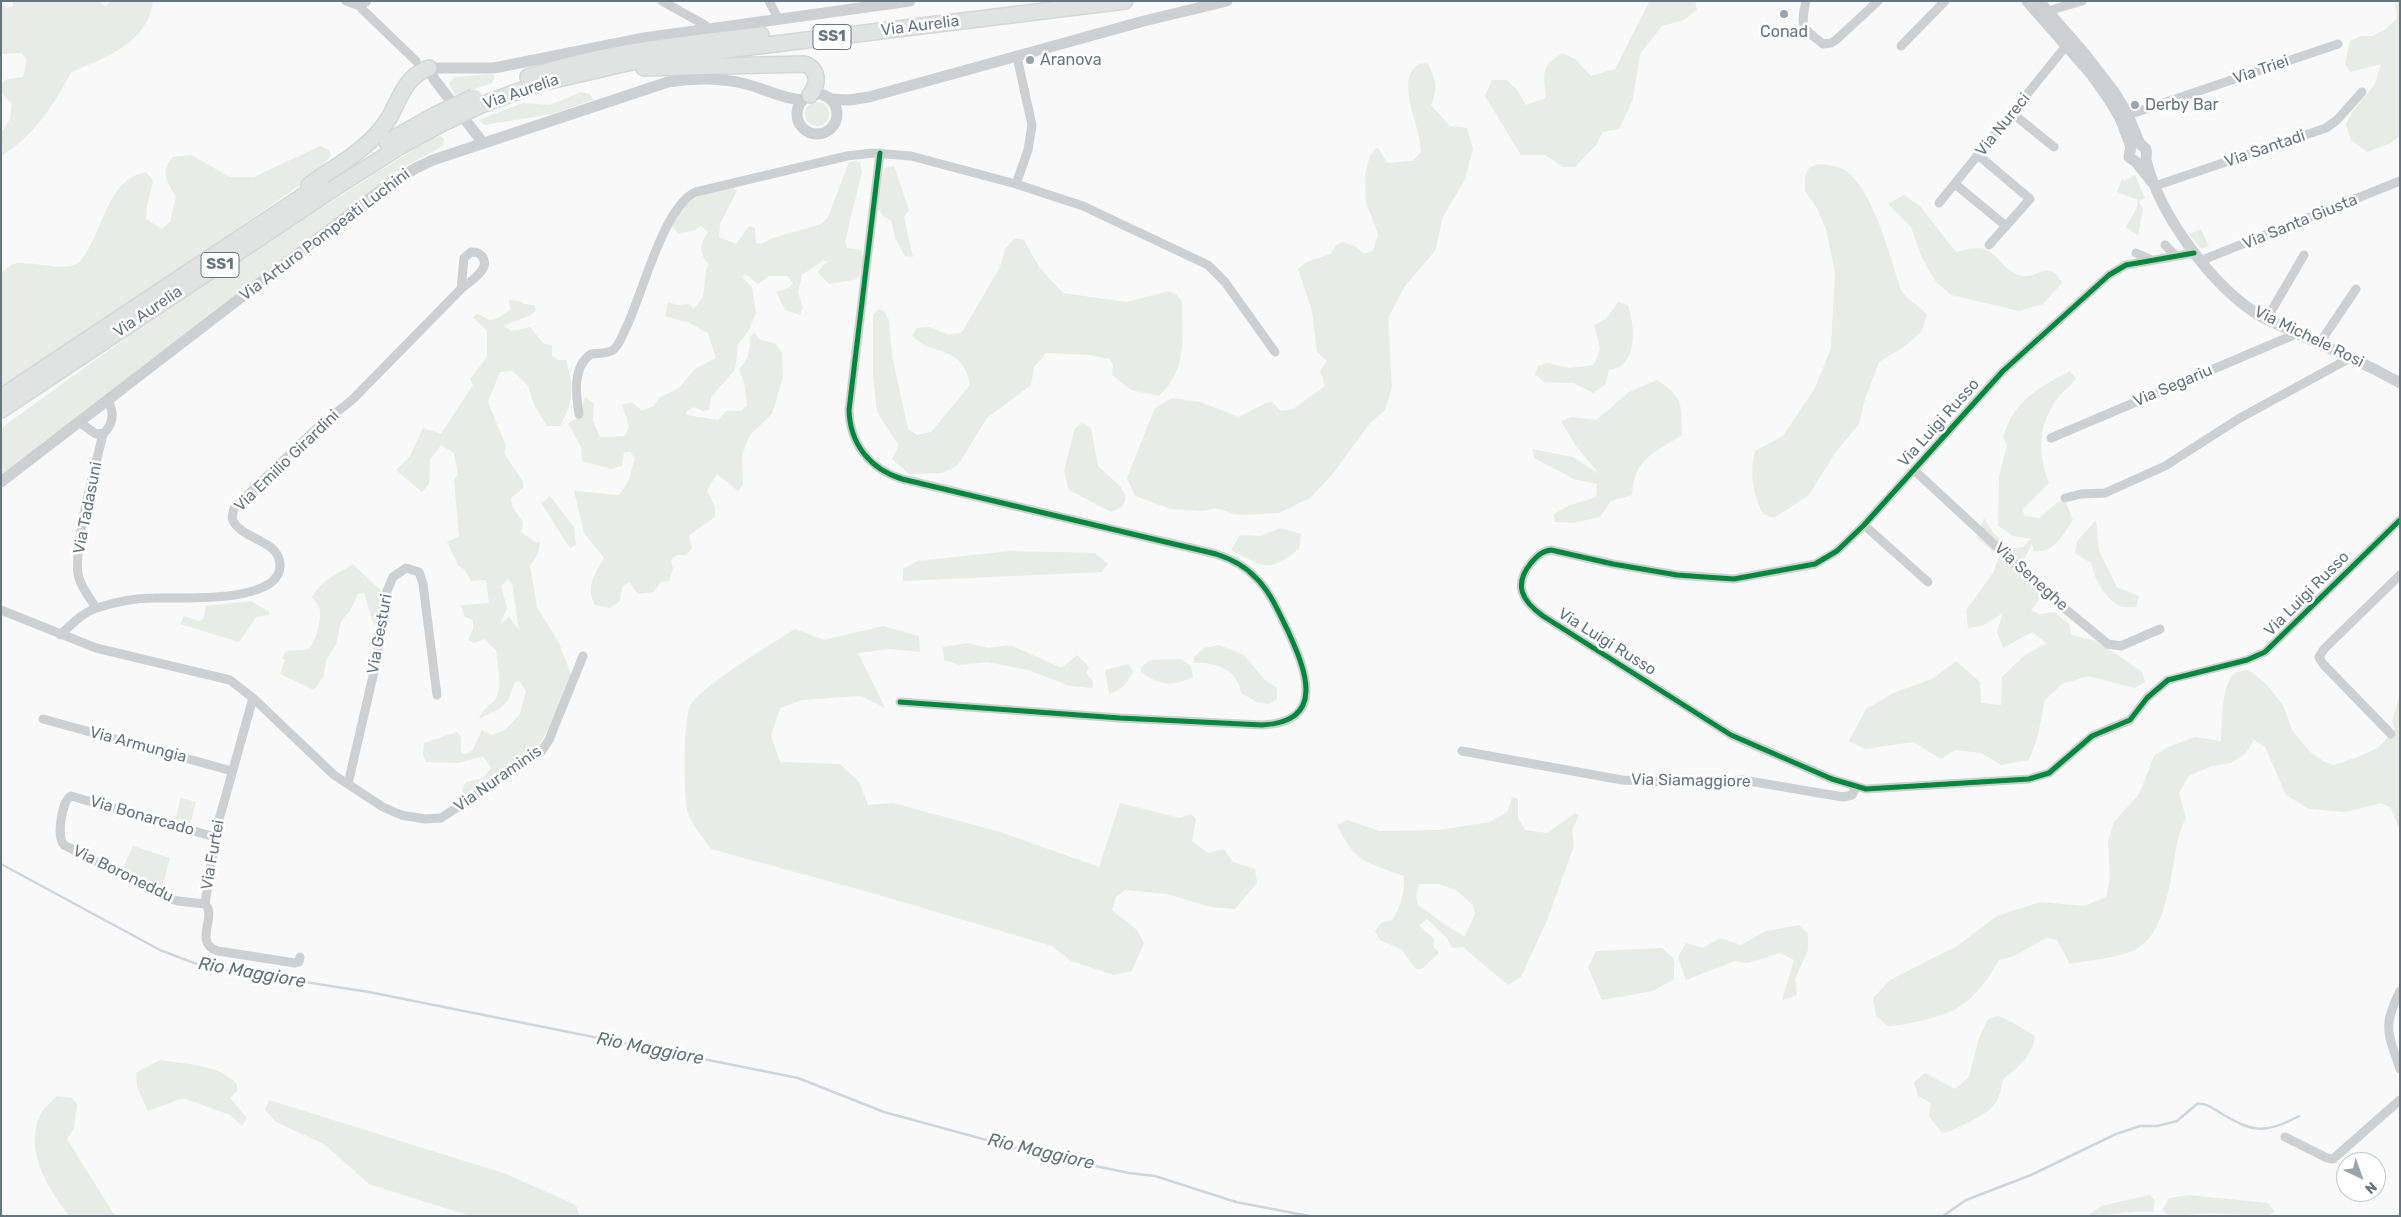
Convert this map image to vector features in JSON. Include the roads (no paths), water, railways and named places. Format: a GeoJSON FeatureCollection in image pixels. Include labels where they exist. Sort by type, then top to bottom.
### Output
{"type":"FeatureCollection","features":[{"type":"Feature","properties":{"kind":"highway","name":"Via Aurelia"},"geometry":{"type":"LineString","coordinates":[[1,398],[365,156],[477,101],[548,70],[621,54],[1038,1]]}},
{"type":"Feature","properties":{"kind":"highway","name":"Via Aurelia"},"geometry":{"type":"LineString","coordinates":[[477,101],[541,83],[636,61],[1125,1]]}},
{"type":"Feature","properties":{"kind":"highway"},"geometry":{"type":"LineString","coordinates":[[541,83],[646,68],[804,64],[812,68],[816,76],[816,86],[806,97]]}},
{"type":"Feature","properties":{"kind":"highway"},"geometry":{"type":"LineString","coordinates":[[232,243],[364,145],[388,120],[409,81],[420,72],[422,65]]}},
{"type":"Feature","properties":{"kind":"highway","name":"Via Aurelia"},"geometry":{"type":"LineString","coordinates":[[1,410],[438,120]]}},
{"type":"Feature","properties":{"kind":"street"},"geometry":{"type":"LineString","coordinates":[[346,1],[362,3],[422,65],[483,142]]}},
{"type":"Feature","properties":{"kind":"street"},"geometry":{"type":"LineString","coordinates":[[662,1],[705,25],[706,29]]}},
{"type":"Feature","properties":{"kind":"street"},"geometry":{"type":"LineString","coordinates":[[769,1],[779,20]]}},
{"type":"Feature","properties":{"kind":"street"},"geometry":{"type":"LineString","coordinates":[[422,65],[494,68],[609,43],[910,1]]}},
{"type":"Feature","properties":{"kind":"street"},"geometry":{"type":"LineString","coordinates":[[869,96],[852,105],[837,117],[831,128],[820,134],[808,133],[798,124],[796,111],[806,97],[820,94],[830,99],[849,100],[869,96],[1144,21],[1228,1]]}},
{"type":"Feature","properties":{"kind":"street"},"geometry":{"type":"LineString","coordinates":[[1806,1],[1802,22],[1805,29],[1823,44],[1836,40],[1878,1]]}},
{"type":"Feature","properties":{"kind":"street"},"geometry":{"type":"LineString","coordinates":[[1901,46],[1945,1]]}},
{"type":"Feature","properties":{"kind":"street","name":"Via Michele Rosi"},"geometry":{"type":"LineString","coordinates":[[2027,1],[2108,98],[2135,145],[2146,149],[2141,160],[2140,170],[2155,186],[2197,257],[2234,297],[2266,320],[2400,383]]}},
{"type":"Feature","properties":{"kind":"street","name":"Via Michele Rosi"},"geometry":{"type":"LineString","coordinates":[[2039,1],[2096,68],[2128,115],[2135,145],[2129,157],[2141,160]]}},
{"type":"Feature","properties":{"kind":"street"},"geometry":{"type":"LineString","coordinates":[[2048,11],[2082,1]]}},
{"type":"Feature","properties":{"kind":"street","name":"Via Triei"},"geometry":{"type":"LineString","coordinates":[[2128,115],[2338,44]]}},
{"type":"Feature","properties":{"kind":"street","name":"Via Nureci"},"geometry":{"type":"LineString","coordinates":[[1938,203],[2066,46]]}},
{"type":"Feature","properties":{"kind":"street"},"geometry":{"type":"LineString","coordinates":[[1016,184],[1028,150],[1032,125],[1017,57]]}},
{"type":"Feature","properties":{"kind":"street","name":"Via Arturo Pompeati Luchini"},"geometry":{"type":"LineString","coordinates":[[1,482],[394,181],[424,164],[483,142],[668,82],[706,78],[726,80],[788,98],[806,97]]}},
{"type":"Feature","properties":{"kind":"street","name":"Via Arturo Pompeati Luchini"},"geometry":{"type":"LineString","coordinates":[[754,87],[786,105],[796,118]]}},
{"type":"Feature","properties":{"kind":"street","name":"Via Santadi"},"geometry":{"type":"LineString","coordinates":[[2155,186],[2326,128],[2339,118],[2362,92]]}},
{"type":"Feature","properties":{"kind":"street"},"geometry":{"type":"LineString","coordinates":[[830,99],[837,110],[837,117]]}},
{"type":"Feature","properties":{"kind":"street"},"geometry":{"type":"LineString","coordinates":[[2012,113],[2054,147]]}},
{"type":"Feature","properties":{"kind":"street"},"geometry":{"type":"LineString","coordinates":[[880,153],[849,410],[853,434],[864,455],[876,467],[902,479],[1216,554],[1235,561],[1256,577],[1270,595],[1298,654],[1307,686],[1305,701],[1299,710],[1284,720],[1265,724],[1120,718],[900,702]]}},
{"type":"Feature","properties":{"kind":"street"},"geometry":{"type":"LineString","coordinates":[[579,414],[575,390],[582,365],[591,354],[610,351],[618,345],[635,309],[672,216],[686,197],[696,192],[838,158],[880,153],[911,156],[1016,184],[1083,206],[1208,265],[1225,282],[1275,352]]}},
{"type":"Feature","properties":{"kind":"street"},"geometry":{"type":"LineString","coordinates":[[1978,155],[2030,199],[1989,245]]}},
{"type":"Feature","properties":{"kind":"street","name":"Via Santa Giusta"},"geometry":{"type":"LineString","coordinates":[[2197,257],[2400,181]]}},
{"type":"Feature","properties":{"kind":"street"},"geometry":{"type":"LineString","coordinates":[[1955,184],[2006,226]]}},
{"type":"Feature","properties":{"kind":"street"},"geometry":{"type":"LineString","coordinates":[[2165,244],[2176,256]]}},
{"type":"Feature","properties":{"kind":"street"},"geometry":{"type":"LineString","coordinates":[[2136,253],[2152,260]]}},
{"type":"Feature","properties":{"kind":"street"},"geometry":{"type":"LineString","coordinates":[[2266,320],[2304,255]]}},
{"type":"Feature","properties":{"kind":"street","name":"Via Luigi Russo"},"geometry":{"type":"LineString","coordinates":[[2197,257],[2176,256],[2152,260],[2123,266],[2108,275],[2009,364],[1864,525],[1837,551],[1819,562],[1805,567],[1724,579],[1677,575],[1613,564],[1551,550],[1544,552],[1536,558],[1525,571],[1521,580],[1525,600],[1537,612],[1731,735],[1755,747],[1856,787],[1866,789],[2020,780],[2046,774],[2092,736],[2130,720],[2147,698],[2168,680],[2247,660],[2265,652],[2400,520]]}},
{"type":"Feature","properties":{"kind":"street","name":"Via Emilio Girardini"},"geometry":{"type":"LineString","coordinates":[[60,634],[96,608],[149,598],[240,595],[257,591],[269,583],[279,570],[280,563],[277,555],[268,545],[237,527],[232,518],[234,508],[317,428],[352,400],[461,288]]}},
{"type":"Feature","properties":{"kind":"street"},"geometry":{"type":"LineString","coordinates":[[2318,344],[2356,288]]}},
{"type":"Feature","properties":{"kind":"street","name":"Via Segariu"},"geometry":{"type":"LineString","coordinates":[[2050,438],[2296,334]]}},
{"type":"Feature","properties":{"kind":"street"},"geometry":{"type":"LineString","coordinates":[[2064,498],[2081,494],[2105,494],[2166,466],[2240,418],[2350,358]]}},
{"type":"Feature","properties":{"kind":"street","name":"Via Tadasuni"},"geometry":{"type":"LineString","coordinates":[[96,608],[80,582],[77,567],[80,540],[103,434],[110,426],[113,416],[108,400]]}},
{"type":"Feature","properties":{"kind":"street"},"geometry":{"type":"LineString","coordinates":[[79,422],[96,434],[103,434]]}},
{"type":"Feature","properties":{"kind":"street","name":"Via Seneghe"},"geometry":{"type":"LineString","coordinates":[[1914,470],[2052,598],[2108,644],[2121,646],[2160,629]]}},
{"type":"Feature","properties":{"kind":"street"},"geometry":{"type":"LineString","coordinates":[[1864,525],[1928,582]]}},
{"type":"Feature","properties":{"kind":"street","name":"Via Gesturi"},"geometry":{"type":"LineString","coordinates":[[348,784],[376,663],[387,591],[393,577],[405,568],[416,570],[422,578],[430,620],[437,695]]}},
{"type":"Feature","properties":{"kind":"street"},"geometry":{"type":"LineString","coordinates":[[2391,734],[2323,664],[2320,657],[2324,649],[2400,575]]}},
{"type":"Feature","properties":{"kind":"street"},"geometry":{"type":"LineString","coordinates":[[1,610],[96,648],[223,677],[237,684],[326,768],[348,784]]}},
{"type":"Feature","properties":{"kind":"street","name":"Via Nuraminis"},"geometry":{"type":"LineString","coordinates":[[348,784],[383,807],[401,815],[425,819],[444,816],[486,786],[541,752],[549,740],[583,656]]}},
{"type":"Feature","properties":{"kind":"street","name":"Via Furtei"},"geometry":{"type":"LineString","coordinates":[[253,698],[215,837],[205,904],[208,908],[206,940],[212,948],[295,963],[299,962],[300,957]]}},
{"type":"Feature","properties":{"kind":"street","name":"Via Armungia"},"geometry":{"type":"LineString","coordinates":[[43,719],[232,771]]}},
{"type":"Feature","properties":{"kind":"street","name":"Via Siamaggiore"},"geometry":{"type":"LineString","coordinates":[[1462,751],[1632,781],[1686,784],[1743,780],[1843,797],[1852,795],[1856,787]]}},
{"type":"Feature","properties":{"kind":"street","name":"Via Bonarcado"},"geometry":{"type":"LineString","coordinates":[[69,797],[215,837]]}},
{"type":"Feature","properties":{"kind":"street","name":"Via Boroneddu"},"geometry":{"type":"LineString","coordinates":[[69,797],[66,800],[59,833],[60,840],[64,845],[170,899],[205,904]]}},
{"type":"Feature","properties":{"kind":"street"},"geometry":{"type":"LineString","coordinates":[[2400,991],[2388,1020],[2396,1042],[2400,1069]]}},
{"type":"Feature","properties":{"kind":"street"},"geometry":{"type":"LineString","coordinates":[[2285,1138],[2326,1158],[2333,1159],[2400,1100]]}},
{"type":"Feature","properties":{"kind":"waterway","name":"Rio Maggiore"},"geometry":{"type":"LineString","coordinates":[[1,864],[160,950],[202,966],[369,992],[798,1078],[884,1112],[1038,1154],[1129,1173],[1155,1176],[1236,1202],[1309,1216]]}},
{"type":"Feature","properties":{"kind":"waterway"},"geometry":{"type":"LineString","coordinates":[[1943,1216],[1966,1200],[2031,1175],[2116,1134],[2140,1126],[2157,1126],[2177,1121],[2197,1104],[2208,1106],[2240,1124],[2258,1129],[2276,1126],[2299,1116]]}},
{"type":"Feature","properties":{"kind":"place","name":"Conad"},"geometry":{"type":"Point","coordinates":[1784,14]}},
{"type":"Feature","properties":{"kind":"place","name":"Aranova"},"geometry":{"type":"Point","coordinates":[1030,60]}},
{"type":"Feature","properties":{"kind":"place","name":"Derby Bar"},"geometry":{"type":"Point","coordinates":[2135,105]}}]}
